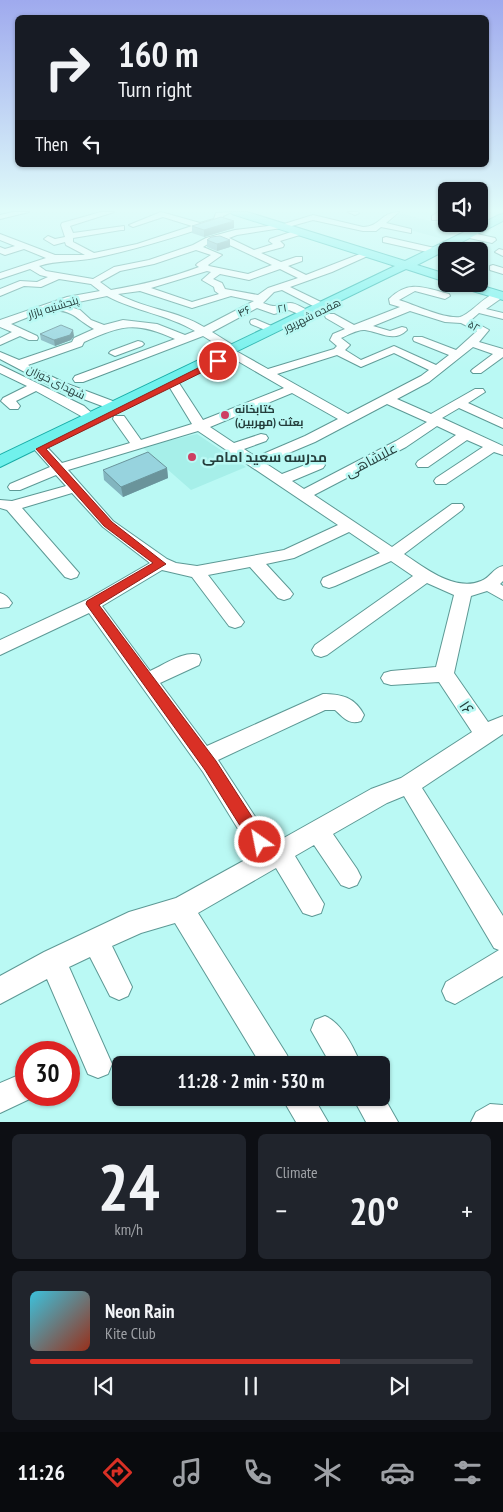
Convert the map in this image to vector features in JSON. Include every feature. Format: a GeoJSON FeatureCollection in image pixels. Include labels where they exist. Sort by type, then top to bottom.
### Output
{"type":"FeatureCollection","features":[{"type":"Feature","properties":{"kind":"main road"},"geometry":{"type":"LineString","coordinates":[[386,264],[389,274],[438,276]]}},
{"type":"Feature","properties":{"kind":"main road","name":"هفده شهریور"},"geometry":{"type":"LineString","coordinates":[[0,462],[90,417],[116,413],[233,351],[389,274],[415,264]]}},
{"type":"Feature","properties":{"kind":"main road"},"geometry":{"type":"LineString","coordinates":[[417,264],[438,274]]}},
{"type":"Feature","properties":{"kind":"main road"},"geometry":{"type":"LineString","coordinates":[[417,264],[438,274]]}},
{"type":"Feature","properties":{"kind":"main road","name":"هفده شهریور"},"geometry":{"type":"LineString","coordinates":[[0,469],[173,383],[305,313],[326,311],[389,274]]}},
{"type":"Feature","properties":{"kind":"main road"},"geometry":{"type":"LineString","coordinates":[[488,288],[502,293]]}},
{"type":"Feature","properties":{"kind":"main road"},"geometry":{"type":"LineString","coordinates":[[488,290],[502,293]]}},
{"type":"Feature","properties":{"kind":"street"},"geometry":{"type":"LineString","coordinates":[[0,276],[37,264]]}},
{"type":"Feature","properties":{"kind":"street"},"geometry":{"type":"LineString","coordinates":[[99,264],[117,269]]}},
{"type":"Feature","properties":{"kind":"street"},"geometry":{"type":"LineString","coordinates":[[94,282],[117,269],[140,264]]}},
{"type":"Feature","properties":{"kind":"street","name":"پنجشنبه بازار"},"geometry":{"type":"LineString","coordinates":[[202,264],[206,268]]}},
{"type":"Feature","properties":{"kind":"street"},"geometry":{"type":"LineString","coordinates":[[206,268],[249,277],[280,265],[306,278],[340,264]]}},
{"type":"Feature","properties":{"kind":"street"},"geometry":{"type":"LineString","coordinates":[[32,266],[43,273],[94,282],[113,296],[129,304],[159,312],[196,327],[267,373],[348,419]]}},
{"type":"Feature","properties":{"kind":"street","name":"پنجشنبه بازار"},"geometry":{"type":"LineString","coordinates":[[1,324],[42,309],[54,300],[67,301],[113,296],[175,279],[206,268]]}},
{"type":"Feature","properties":{"kind":"street"},"geometry":{"type":"LineString","coordinates":[[217,271],[207,280],[218,285],[220,290],[262,299]]}},
{"type":"Feature","properties":{"kind":"street"},"geometry":{"type":"LineString","coordinates":[[0,293],[22,283],[38,285],[57,276]]}},
{"type":"Feature","properties":{"kind":"street","name":"۴۶"},"geometry":{"type":"LineString","coordinates":[[203,332],[282,286],[306,278]]}},
{"type":"Feature","properties":{"kind":"street"},"geometry":{"type":"LineString","coordinates":[[282,286],[358,327],[391,334],[403,326],[387,316]]}},
{"type":"Feature","properties":{"kind":"street"},"geometry":{"type":"LineString","coordinates":[[141,288],[192,305],[231,293]]}},
{"type":"Feature","properties":{"kind":"street"},"geometry":{"type":"LineString","coordinates":[[445,296],[414,288],[394,298],[394,302],[445,319],[463,320]]}},
{"type":"Feature","properties":{"kind":"street"},"geometry":{"type":"LineString","coordinates":[[252,292],[255,291],[262,299]]}},
{"type":"Feature","properties":{"kind":"street","name":"۵۲"},"geometry":{"type":"LineString","coordinates":[[463,320],[502,293]]}},
{"type":"Feature","properties":{"kind":"street"},"geometry":{"type":"LineString","coordinates":[[54,300],[84,309],[113,296]]}},
{"type":"Feature","properties":{"kind":"street","name":"۲۱"},"geometry":{"type":"LineString","coordinates":[[262,299],[274,311],[290,306],[305,313]]}},
{"type":"Feature","properties":{"kind":"street"},"geometry":{"type":"LineString","coordinates":[[157,327],[157,321],[152,318],[159,312],[181,301]]}},
{"type":"Feature","properties":{"kind":"street"},"geometry":{"type":"LineString","coordinates":[[27,304],[42,309]]}},
{"type":"Feature","properties":{"kind":"street"},"geometry":{"type":"LineString","coordinates":[[267,373],[338,351],[344,346],[335,340],[337,336],[410,308]]}},
{"type":"Feature","properties":{"kind":"street"},"geometry":{"type":"LineString","coordinates":[[84,309],[87,322],[103,329]]}},
{"type":"Feature","properties":{"kind":"street"},"geometry":{"type":"LineString","coordinates":[[478,310],[501,316]]}},
{"type":"Feature","properties":{"kind":"street"},"geometry":{"type":"LineString","coordinates":[[274,311],[266,313],[287,322]]}},
{"type":"Feature","properties":{"kind":"street"},"geometry":{"type":"LineString","coordinates":[[0,312],[16,318]]}},
{"type":"Feature","properties":{"kind":"street","name":"۵۲"},"geometry":{"type":"LineString","coordinates":[[463,320],[484,330],[472,343]]}},
{"type":"Feature","properties":{"kind":"street"},"geometry":{"type":"LineString","coordinates":[[255,322],[272,330]]}},
{"type":"Feature","properties":{"kind":"street"},"geometry":{"type":"LineString","coordinates":[[20,364],[78,344],[78,340],[123,323],[157,327],[184,340]]}},
{"type":"Feature","properties":{"kind":"street"},"geometry":{"type":"LineString","coordinates":[[1,324],[33,338]]}},
{"type":"Feature","properties":{"kind":"street"},"geometry":{"type":"LineString","coordinates":[[0,342],[20,332]]}},
{"type":"Feature","properties":{"kind":"street"},"geometry":{"type":"LineString","coordinates":[[119,351],[138,350],[184,340],[203,332]]}},
{"type":"Feature","properties":{"kind":"street"},"geometry":{"type":"LineString","coordinates":[[418,338],[456,354]]}},
{"type":"Feature","properties":{"kind":"street"},"geometry":{"type":"LineString","coordinates":[[193,347],[215,339]]}},
{"type":"Feature","properties":{"kind":"street"},"geometry":{"type":"LineString","coordinates":[[254,462],[310,439],[426,378],[472,343],[502,353]]}},
{"type":"Feature","properties":{"kind":"street"},"geometry":{"type":"LineString","coordinates":[[338,351],[361,364],[394,349],[436,370]]}},
{"type":"Feature","properties":{"kind":"street"},"geometry":{"type":"LineString","coordinates":[[79,379],[96,373],[138,350]]}},
{"type":"Feature","properties":{"kind":"street"},"geometry":{"type":"LineString","coordinates":[[477,371],[502,353]]}},
{"type":"Feature","properties":{"kind":"street","name":"شهدای خوزان"},"geometry":{"type":"LineString","coordinates":[[0,355],[116,413]]}},
{"type":"Feature","properties":{"kind":"street"},"geometry":{"type":"LineString","coordinates":[[83,364],[96,373]]}},
{"type":"Feature","properties":{"kind":"street","name":"شهدای خوزان"},"geometry":{"type":"LineString","coordinates":[[0,368],[37,386],[90,417]]}},
{"type":"Feature","properties":{"kind":"street"},"geometry":{"type":"LineString","coordinates":[[173,383],[200,426],[425,576],[463,592],[489,584],[503,571]]}},
{"type":"Feature","properties":{"kind":"street"},"geometry":{"type":"LineString","coordinates":[[14,406],[7,401],[37,386]]}},
{"type":"Feature","properties":{"kind":"street"},"geometry":{"type":"LineString","coordinates":[[15,487],[58,469],[200,426],[293,388]]}},
{"type":"Feature","properties":{"kind":"street","name":"علیشاهی"},"geometry":{"type":"LineString","coordinates":[[304,495],[401,444],[458,403],[480,392]]}},
{"type":"Feature","properties":{"kind":"street"},"geometry":{"type":"LineString","coordinates":[[68,403],[84,396]]}},
{"type":"Feature","properties":{"kind":"street"},"geometry":{"type":"LineString","coordinates":[[387,399],[494,446]]}},
{"type":"Feature","properties":{"kind":"street"},"geometry":{"type":"LineString","coordinates":[[458,403],[503,424]]}},
{"type":"Feature","properties":{"kind":"street"},"geometry":{"type":"LineString","coordinates":[[116,413],[138,445]]}},
{"type":"Feature","properties":{"kind":"street"},"geometry":{"type":"LineString","coordinates":[[441,481],[494,446],[503,433]]}},
{"type":"Feature","properties":{"kind":"street"},"geometry":{"type":"LineString","coordinates":[[423,464],[466,434]]}},
{"type":"Feature","properties":{"kind":"street"},"geometry":{"type":"LineString","coordinates":[[233,448],[261,438]]}},
{"type":"Feature","properties":{"kind":"street"},"geometry":{"type":"LineString","coordinates":[[40,449],[108,524],[161,564],[197,572],[254,561],[288,554],[350,526]]}},
{"type":"Feature","properties":{"kind":"street"},"geometry":{"type":"LineString","coordinates":[[281,480],[318,465]]}},
{"type":"Feature","properties":{"kind":"street"},"geometry":{"type":"LineString","coordinates":[[71,573],[6,505],[74,488]]}},
{"type":"Feature","properties":{"kind":"street"},"geometry":{"type":"LineString","coordinates":[[329,582],[393,554],[457,507]]}},
{"type":"Feature","properties":{"kind":"street"},"geometry":{"type":"LineString","coordinates":[[254,561],[284,594]]}},
{"type":"Feature","properties":{"kind":"street"},"geometry":{"type":"LineString","coordinates":[[0,648],[92,604],[161,564]]}},
{"type":"Feature","properties":{"kind":"street"},"geometry":{"type":"LineString","coordinates":[[197,572],[235,622]]}},
{"type":"Feature","properties":{"kind":"street"},"geometry":{"type":"LineString","coordinates":[[321,650],[425,576]]}},
{"type":"Feature","properties":{"kind":"street"},"geometry":{"type":"LineString","coordinates":[[489,584],[503,594]]}},
{"type":"Feature","properties":{"kind":"street"},"geometry":{"type":"LineString","coordinates":[[391,678],[444,674],[463,592]]}},
{"type":"Feature","properties":{"kind":"street"},"geometry":{"type":"LineString","coordinates":[[92,604],[274,855],[312,904]]}},
{"type":"Feature","properties":{"kind":"street"},"geometry":{"type":"LineString","coordinates":[[147,681],[192,660]]}},
{"type":"Feature","properties":{"kind":"street","name":"۱۶"},"geometry":{"type":"LineString","coordinates":[[444,674],[485,734]]}},
{"type":"Feature","properties":{"kind":"street"},"geometry":{"type":"LineString","coordinates":[[204,757],[323,702],[340,702],[354,715]]}},
{"type":"Feature","properties":{"kind":"street"},"geometry":{"type":"LineString","coordinates":[[0,991],[53,961],[138,921],[182,909],[379,796],[409,785],[503,724]]}},
{"type":"Feature","properties":{"kind":"street"},"geometry":{"type":"LineString","coordinates":[[409,785],[503,939]]}},
{"type":"Feature","properties":{"kind":"street"},"geometry":{"type":"LineString","coordinates":[[316,831],[349,876]]}},
{"type":"Feature","properties":{"kind":"street"},"geometry":{"type":"LineString","coordinates":[[182,909],[272,1056]]}},
{"type":"Feature","properties":{"kind":"street"},"geometry":{"type":"LineString","coordinates":[[96,941],[119,987]]}},
{"type":"Feature","properties":{"kind":"street"},"geometry":{"type":"LineString","coordinates":[[53,961],[98,1064]]}},
{"type":"Feature","properties":{"kind":"street"},"geometry":{"type":"LineString","coordinates":[[455,991],[503,961]]}},
{"type":"Feature","properties":{"kind":"street"},"geometry":{"type":"LineString","coordinates":[[325,1030],[341,1056]]}},
{"type":"Feature","properties":{"kind":"street"},"geometry":{"type":"LineString","coordinates":[[0,1098],[15,1091]]}},
{"type":"Feature","properties":{"kind":"street"},"geometry":{"type":"LineString","coordinates":[[303,1106],[312,1122]]}},
{"type":"Feature","properties":{"kind":"street"},"geometry":{"type":"LineString","coordinates":[[373,1106],[383,1122]]}},
{"type":"Feature","properties":{"kind":"street"},"geometry":{"type":"LineString","coordinates":[[486,1122],[490,1119],[503,1120]]}},
{"type":"Feature","properties":{"kind":"shaded area","name":"مدرسه سعید امامی"},"geometry":{"type":"Polygon","coordinates":[[[197,434],[246,467],[191,490],[142,447],[197,434]]]}},
{"type":"Feature","properties":{"kind":"building"},"geometry":{"type":"Polygon","coordinates":[[[61,325],[73,330],[70,335],[54,340],[40,334],[61,325]]]}},
{"type":"Feature","properties":{"kind":"building"},"geometry":{"type":"Polygon","coordinates":[[[148,452],[167,468],[121,487],[103,470],[148,452]]]}},
{"type":"Feature","properties":{"kind":"place","name":"کتابخانه بعثت (مهربین)"},"geometry":{"type":"Point","coordinates":[225,415]}},
{"type":"Feature","properties":{"kind":"place","name":"مدرسه سعید امامی"},"geometry":{"type":"Point","coordinates":[192,457]}},
{"type":"Feature","properties":{"kind":"route"},"geometry":{"type":"LineString","coordinates":[[218,361],[40,449],[108,524],[161,564],[92,604],[210,766],[260,842]]}}]}
